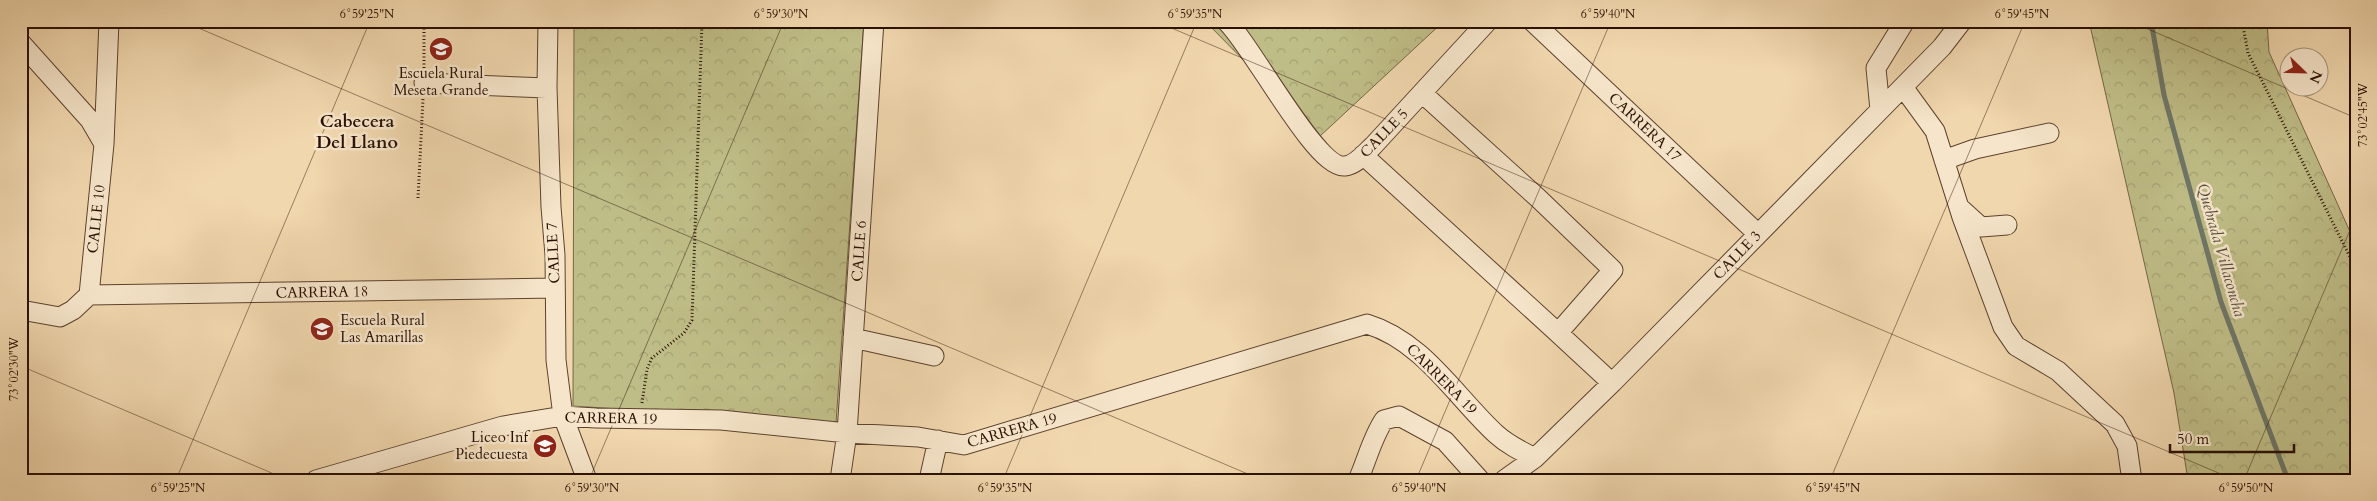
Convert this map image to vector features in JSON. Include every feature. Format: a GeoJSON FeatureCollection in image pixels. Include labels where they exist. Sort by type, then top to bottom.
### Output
{"type":"FeatureCollection","features":[{"type":"Feature","properties":{"kind":"street","name":"CALLE 10"},"geometry":{"type":"LineString","coordinates":[[89,295],[104,144],[109,21]]}},
{"type":"Feature","properties":{"kind":"street","name":"CALLE 7"},"geometry":{"type":"LineString","coordinates":[[548,21],[547,88],[556,360],[563,416],[587,480]]}},
{"type":"Feature","properties":{"kind":"street","name":"CALLE 6"},"geometry":{"type":"LineString","coordinates":[[840,480],[847,433],[874,21]]}},
{"type":"Feature","properties":{"kind":"street","name":"CALLE 5"},"geometry":{"type":"LineString","coordinates":[[1226,21],[1241,37],[1283,102],[1326,158],[1335,164],[1345,166],[1363,155],[1488,21]]}},
{"type":"Feature","properties":{"kind":"street","name":"CARRERA 17"},"geometry":{"type":"LineString","coordinates":[[1532,21],[1758,234]]}},
{"type":"Feature","properties":{"kind":"street"},"geometry":{"type":"LineString","coordinates":[[1880,110],[1876,68],[1905,21]]}},
{"type":"Feature","properties":{"kind":"street","name":"CALLE 3"},"geometry":{"type":"LineString","coordinates":[[1504,480],[1535,458],[1612,383],[1942,47],[1962,21]]}},
{"type":"Feature","properties":{"kind":"street"},"geometry":{"type":"LineString","coordinates":[[21,43],[90,120],[104,144]]}},
{"type":"Feature","properties":{"kind":"street"},"geometry":{"type":"LineString","coordinates":[[424,83],[547,88]]}},
{"type":"Feature","properties":{"kind":"street"},"geometry":{"type":"LineString","coordinates":[[1903,87],[1935,131],[1959,207],[2003,326],[2016,346],[2058,371],[2115,424],[2127,446],[2131,474]]}},
{"type":"Feature","properties":{"kind":"street"},"geometry":{"type":"LineString","coordinates":[[1422,93],[1538,198],[1613,270],[1558,333]]}},
{"type":"Feature","properties":{"kind":"street"},"geometry":{"type":"LineString","coordinates":[[1944,160],[1975,149],[2049,133]]}},
{"type":"Feature","properties":{"kind":"street"},"geometry":{"type":"LineString","coordinates":[[1363,155],[1612,383]]}},
{"type":"Feature","properties":{"kind":"street"},"geometry":{"type":"LineString","coordinates":[[1959,207],[1981,227],[2008,225]]}},
{"type":"Feature","properties":{"kind":"street","name":"CARRERA 18"},"geometry":{"type":"LineString","coordinates":[[89,295],[555,288]]}},
{"type":"Feature","properties":{"kind":"street"},"geometry":{"type":"LineString","coordinates":[[21,310],[60,317],[73,310],[89,295]]}},
{"type":"Feature","properties":{"kind":"street","name":"CARRERA 19"},"geometry":{"type":"LineString","coordinates":[[316,480],[503,426],[563,416],[721,420],[847,433],[918,437],[964,445],[1367,324],[1384,329],[1402,338],[1496,434],[1511,446],[1535,458]]}},
{"type":"Feature","properties":{"kind":"street"},"geometry":{"type":"LineString","coordinates":[[853,338],[934,356]]}},
{"type":"Feature","properties":{"kind":"street"},"geometry":{"type":"LineString","coordinates":[[1358,480],[1367,461],[1375,434],[1384,420],[1399,416],[1445,441],[1480,480]]}},
{"type":"Feature","properties":{"kind":"street"},"geometry":{"type":"LineString","coordinates":[[929,480],[938,440]]}},
{"type":"Feature","properties":{"kind":"path"},"geometry":{"type":"LineString","coordinates":[[418,198],[424,83],[424,21]]}},
{"type":"Feature","properties":{"kind":"path"},"geometry":{"type":"LineString","coordinates":[[642,419],[647,369],[652,358],[684,333],[692,320],[702,21]]}},
{"type":"Feature","properties":{"kind":"path"},"geometry":{"type":"LineString","coordinates":[[2242,21],[2248,53],[2356,269]]}},
{"type":"Feature","properties":{"kind":"green space"},"geometry":{"type":"Polygon","coordinates":[[[574,21],[864,21],[836,423],[573,406],[574,21]]]}},
{"type":"Feature","properties":{"kind":"green space"},"geometry":{"type":"Polygon","coordinates":[[[1205,21],[1444,21],[1319,137],[1205,21]]]}},
{"type":"Feature","properties":{"kind":"green space"},"geometry":{"type":"Polygon","coordinates":[[[2089,21],[2267,21],[2269,52],[2280,76],[2280,98],[2290,98],[2356,245],[2356,480],[2188,480],[2174,393],[2089,21]]]}},
{"type":"Feature","properties":{"kind":"waterway","name":"Quebrada Villaconcha"},"geometry":{"type":"LineString","coordinates":[[2151,21],[2164,95],[2221,302],[2288,480]]}},
{"type":"Feature","properties":{"kind":"place","name":"Escuela Rural Meseta Grande"},"geometry":{"type":"Point","coordinates":[441,49]}},
{"type":"Feature","properties":{"kind":"place","name":"Escuela Rural Las Amarillas"},"geometry":{"type":"Point","coordinates":[322,329]}},
{"type":"Feature","properties":{"kind":"place","name":"Liceo Inf Piedecuesta"},"geometry":{"type":"Point","coordinates":[545,446]}},
{"type":"Feature","properties":{"kind":"district","name":"Cabecera Del Llano"},"geometry":{"type":"Point","coordinates":[357,131]}}]}
